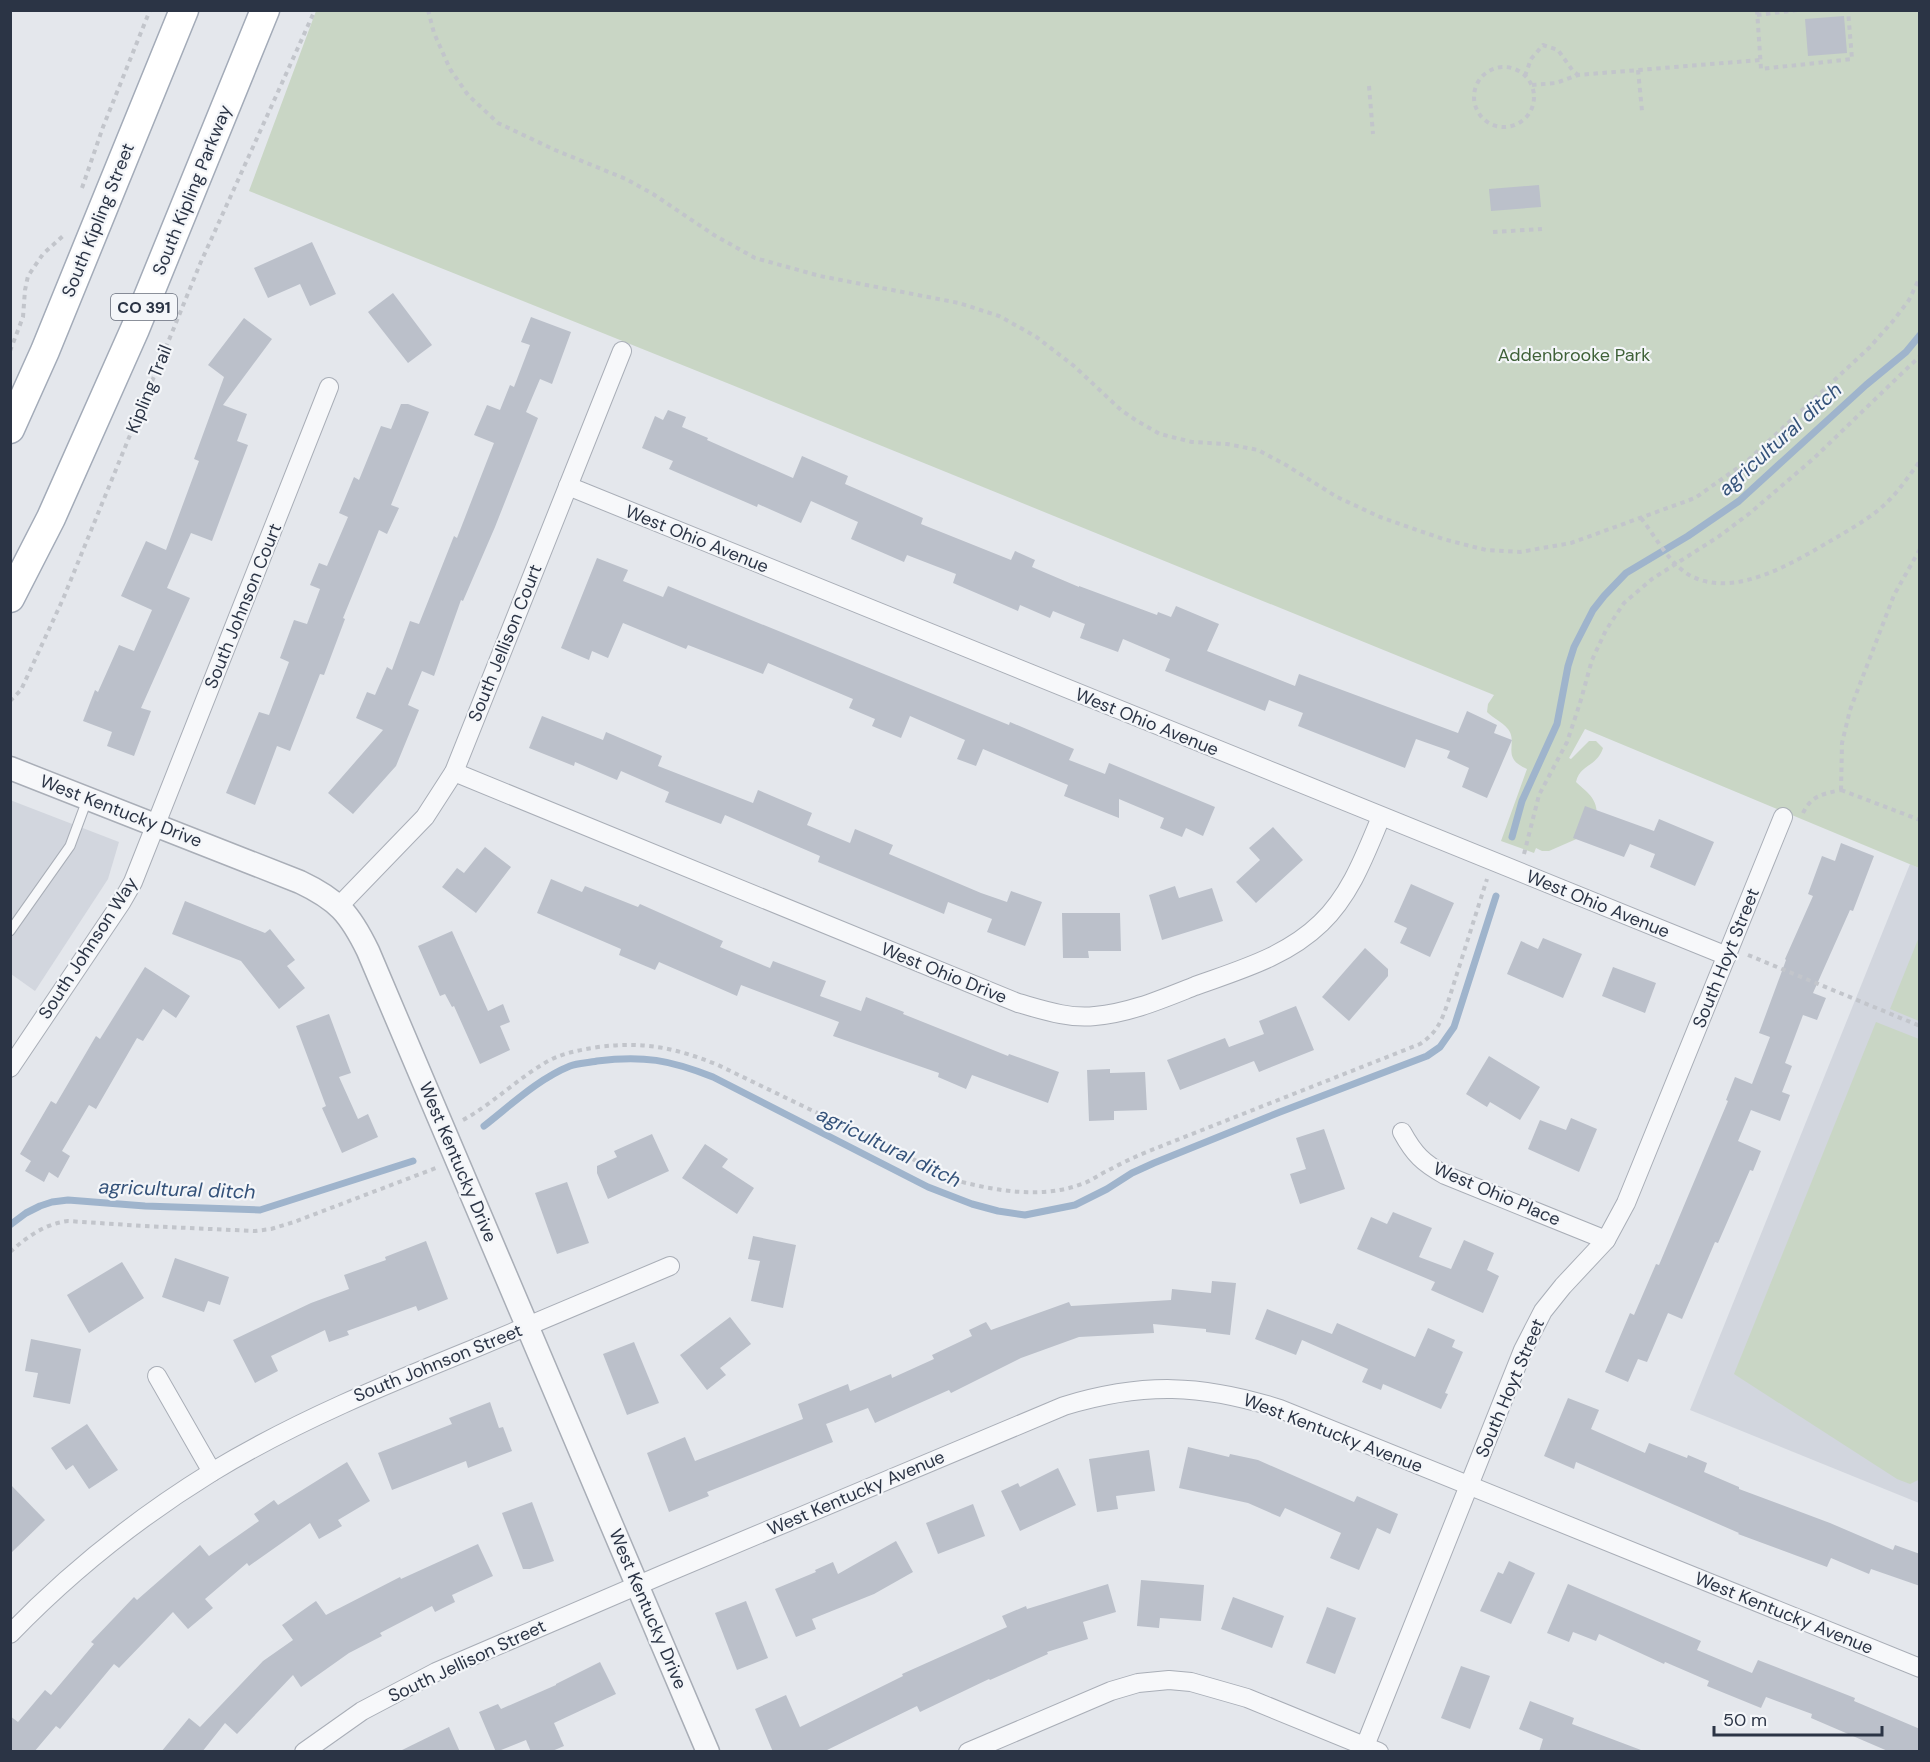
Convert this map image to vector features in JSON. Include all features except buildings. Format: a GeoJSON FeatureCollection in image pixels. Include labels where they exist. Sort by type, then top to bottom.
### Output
{"type":"FeatureCollection","features":[{"type":"Feature","properties":{"kind":"main road","name":"South Kipling Street"},"geometry":{"type":"LineString","coordinates":[[10,429],[45,351],[184,10]]}},
{"type":"Feature","properties":{"kind":"main road","name":"South Kipling Parkway"},"geometry":{"type":"LineString","coordinates":[[10,598],[51,518],[135,329],[265,10]]}},
{"type":"Feature","properties":{"kind":"street","name":"South Jellison Court"},"geometry":{"type":"LineString","coordinates":[[340,905],[425,817],[454,772],[622,351]]}},
{"type":"Feature","properties":{"kind":"street","name":"South Johnson Court"},"geometry":{"type":"LineString","coordinates":[[157,824],[329,387]]}},
{"type":"Feature","properties":{"kind":"street","name":"West Ohio Avenue"},"geometry":{"type":"LineString","coordinates":[[568,486],[1518,872],[1729,952]]}},
{"type":"Feature","properties":{"kind":"street","name":"West Kentucky Drive"},"geometry":{"type":"LineString","coordinates":[[10,768],[300,882],[340,905],[368,951],[708,1752]]}},
{"type":"Feature","properties":{"kind":"street","name":"West Ohio Drive"},"geometry":{"type":"LineString","coordinates":[[454,772],[1018,1003],[1071,1016],[1092,1017],[1137,1008],[1252,965],[1282,952],[1303,939],[1333,910],[1351,885],[1381,817]]}},
{"type":"Feature","properties":{"kind":"street","name":"South Hoyt Street"},"geometry":{"type":"LineString","coordinates":[[1372,1749],[1523,1350],[1536,1321],[1559,1290],[1606,1240],[1634,1186],[1783,818]]}},
{"type":"Feature","properties":{"kind":"street","name":"South Johnson Way"},"geometry":{"type":"LineString","coordinates":[[10,1068],[121,903],[157,824]]}},
{"type":"Feature","properties":{"kind":"street","name":"West Ohio Place"},"geometry":{"type":"LineString","coordinates":[[1402,1132],[1411,1149],[1421,1160],[1445,1175],[1606,1240]]}},
{"type":"Feature","properties":{"kind":"street","name":"South Johnson Street"},"geometry":{"type":"LineString","coordinates":[[10,1634],[113,1542],[212,1472],[291,1428],[347,1401],[670,1266]]}},
{"type":"Feature","properties":{"kind":"street"},"geometry":{"type":"LineString","coordinates":[[157,1376],[212,1472]]}},
{"type":"Feature","properties":{"kind":"street","name":"West Kentucky Avenue"},"geometry":{"type":"LineString","coordinates":[[638,1584],[1064,1406],[1126,1390],[1185,1389],[1208,1391],[1280,1409],[1920,1668]]}},
{"type":"Feature","properties":{"kind":"street","name":"South Jellison Street"},"geometry":{"type":"LineString","coordinates":[[304,1752],[362,1711],[436,1672],[638,1584]]}},
{"type":"Feature","properties":{"kind":"street"},"geometry":{"type":"LineString","coordinates":[[968,1752],[1111,1691],[1138,1683],[1169,1680],[1191,1682],[1247,1698],[1372,1749]]}},
{"type":"Feature","properties":{"kind":"lane"},"geometry":{"type":"LineString","coordinates":[[10,931],[70,846],[87,797]]}},
{"type":"Feature","properties":{"kind":"path"},"geometry":{"type":"LineString","coordinates":[[81,190],[102,127],[150,10]]}},
{"type":"Feature","properties":{"kind":"path","name":"Kipling Trail"},"geometry":{"type":"LineString","coordinates":[[10,701],[21,690],[63,599],[200,264],[315,10]]}},
{"type":"Feature","properties":{"kind":"path"},"geometry":{"type":"LineString","coordinates":[[428,10],[434,33],[450,69],[468,95],[498,123],[555,150],[626,179],[755,258],[820,276],[959,303],[999,316],[1035,336],[1074,366],[1121,410],[1137,422],[1160,434],[1192,442],[1227,444],[1258,450],[1337,496],[1380,517],[1434,536],[1486,550],[1520,552],[1560,545],[1602,533],[1695,498],[1746,462],[1869,348],[1909,300],[1920,277]]}},
{"type":"Feature","properties":{"kind":"path"},"geometry":{"type":"LineString","coordinates":[[1798,10],[1757,13],[1761,69],[1852,59],[1848,10]]}},
{"type":"Feature","properties":{"kind":"path"},"geometry":{"type":"LineString","coordinates":[[1525,76],[1531,58],[1543,45],[1558,50],[1578,75]]}},
{"type":"Feature","properties":{"kind":"path"},"geometry":{"type":"LineString","coordinates":[[1532,85],[1556,83],[1578,75],[1760,60]]}},
{"type":"Feature","properties":{"kind":"path"},"geometry":{"type":"LineString","coordinates":[[1504,67],[1515,69],[1525,76],[1532,85],[1534,97],[1532,108],[1526,119],[1508,128],[1497,127],[1486,122],[1474,106],[1473,94],[1477,83],[1486,72],[1504,67]]}},
{"type":"Feature","properties":{"kind":"path"},"geometry":{"type":"LineString","coordinates":[[1638,70],[1642,111]]}},
{"type":"Feature","properties":{"kind":"path"},"geometry":{"type":"LineString","coordinates":[[1369,86],[1372,134]]}},
{"type":"Feature","properties":{"kind":"path"},"geometry":{"type":"LineString","coordinates":[[1493,232],[1542,229]]}},
{"type":"Feature","properties":{"kind":"path"},"geometry":{"type":"LineString","coordinates":[[10,351],[23,317],[25,290],[31,270],[66,231]]}},
{"type":"Feature","properties":{"kind":"path"},"geometry":{"type":"LineString","coordinates":[[1518,872],[1539,795],[1567,742],[1592,660],[1606,630],[1624,603],[1652,579],[1742,519],[1814,459],[1920,356]]}},
{"type":"Feature","properties":{"kind":"path"},"geometry":{"type":"LineString","coordinates":[[1641,518],[1675,564],[1691,576],[1700,580],[1722,583],[1738,582],[1800,559],[1865,520],[1896,494],[1920,461]]}},
{"type":"Feature","properties":{"kind":"path"},"geometry":{"type":"LineString","coordinates":[[1840,790],[1842,743],[1850,710],[1894,595],[1920,549]]}},
{"type":"Feature","properties":{"kind":"path"},"geometry":{"type":"LineString","coordinates":[[1803,813],[1816,797],[1840,790],[1920,820]]}},
{"type":"Feature","properties":{"kind":"path"},"geometry":{"type":"LineString","coordinates":[[444,1130],[472,1115],[548,1061],[568,1052],[614,1045],[642,1044],[688,1052],[718,1065],[958,1181],[985,1188],[1020,1192],[1042,1193],[1065,1189],[1084,1184],[1125,1161],[1149,1151],[1420,1044],[1431,1037],[1441,1021],[1448,1002],[1492,861]]}},
{"type":"Feature","properties":{"kind":"path"},"geometry":{"type":"LineString","coordinates":[[1729,952],[1920,1026]]}},
{"type":"Feature","properties":{"kind":"path"},"geometry":{"type":"LineString","coordinates":[[10,1252],[37,1231],[57,1222],[68,1221],[233,1231],[271,1229],[457,1160]]}},
{"type":"Feature","properties":{"kind":"shaded area"},"geometry":{"type":"Polygon","coordinates":[[[10,800],[119,842],[108,879],[35,991],[11,974],[10,800]]]}},
{"type":"Feature","properties":{"kind":"shaded area"},"geometry":{"type":"Polygon","coordinates":[[[1910,864],[1919,868],[1919,1503],[1690,1410],[1910,864]]]}},
{"type":"Feature","properties":{"kind":"green space","name":"Addenbrooke Park"},"geometry":{"type":"Polygon","coordinates":[[[316,11],[1919,11],[1919,868],[1585,729],[1569,758],[1571,759],[1589,741],[1596,741],[1603,748],[1597,759],[1581,772],[1576,782],[1594,802],[1597,820],[1581,837],[1549,851],[1536,848],[1534,853],[1501,841],[1527,769],[1514,760],[1512,739],[1507,728],[1487,712],[1488,704],[1494,695],[249,191],[316,11]]]}},
{"type":"Feature","properties":{"kind":"green space"},"geometry":{"type":"Polygon","coordinates":[[[1919,937],[1919,1021],[1890,1009],[1919,937]]]}},
{"type":"Feature","properties":{"kind":"green space"},"geometry":{"type":"Polygon","coordinates":[[[1876,1022],[1919,1039],[1920,1479],[1910,1484],[1897,1479],[1734,1374],[1876,1022]]]}},
{"type":"Feature","properties":{"kind":"waterway","name":"agricultural ditch"},"geometry":{"type":"LineString","coordinates":[[1512,837],[1522,801],[1557,724],[1574,647],[1593,610],[1604,596],[1626,573],[1688,536],[1739,501],[1866,385],[1906,352],[1920,335]]}},
{"type":"Feature","properties":{"kind":"waterway","name":"agricultural ditch"},"geometry":{"type":"LineString","coordinates":[[484,1126],[536,1085],[570,1066],[613,1059],[656,1060],[683,1066],[713,1077],[928,1187],[972,1204],[1025,1215],[1075,1205],[1154,1163],[1427,1056],[1440,1047],[1454,1027],[1496,896]]}},
{"type":"Feature","properties":{"kind":"waterway","name":"agricultural ditch"},"geometry":{"type":"LineString","coordinates":[[10,1225],[40,1206],[68,1200],[145,1206],[260,1210],[413,1161]]}}]}
